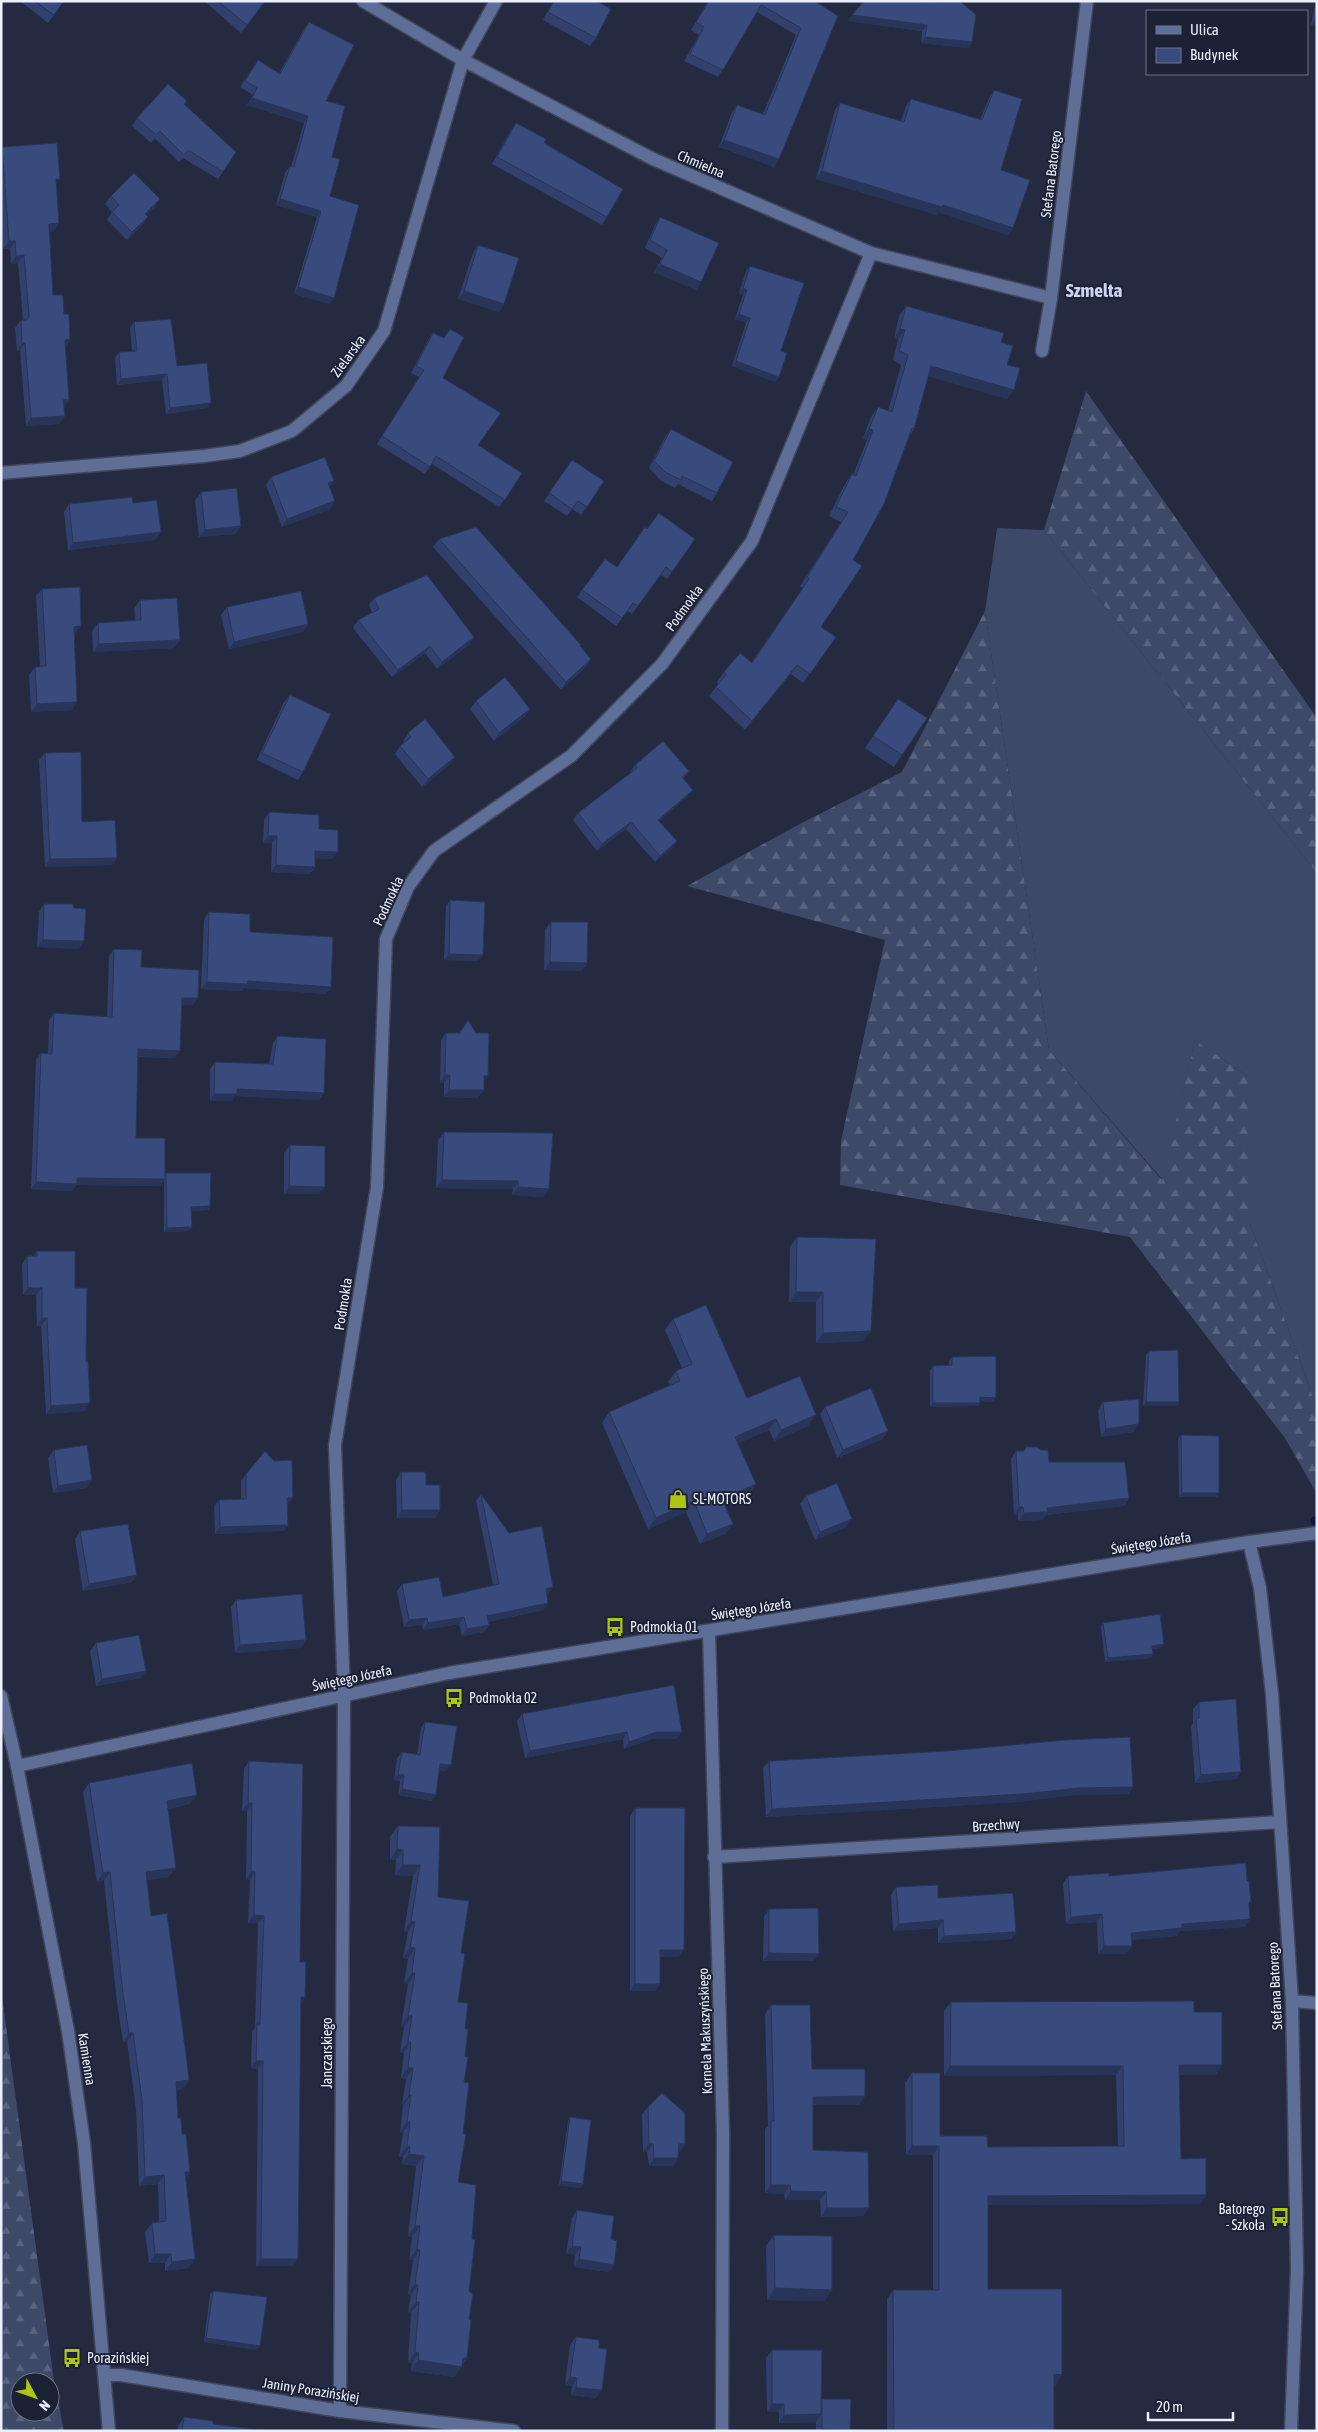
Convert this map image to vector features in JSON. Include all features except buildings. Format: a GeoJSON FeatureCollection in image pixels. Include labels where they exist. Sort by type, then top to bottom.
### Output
{"type":"FeatureCollection","features":[{"type":"Feature","properties":{"kind":"street","name":"Chmielna"},"geometry":{"type":"LineString","coordinates":[[363,1],[463,60],[653,159],[871,253],[1051,298]]}},
{"type":"Feature","properties":{"kind":"street","name":"Zielarska"},"geometry":{"type":"LineString","coordinates":[[1,473],[204,456],[240,451],[292,431],[346,386],[384,331],[463,60],[496,1]]}},
{"type":"Feature","properties":{"kind":"street","name":"Stefana Batorego"},"geometry":{"type":"LineString","coordinates":[[1042,351],[1051,298],[1087,1]]}},
{"type":"Feature","properties":{"kind":"street","name":"Podmokła"},"geometry":{"type":"LineString","coordinates":[[344,1695],[335,1445],[377,1187],[386,939],[408,887],[434,851],[571,756],[662,664],[752,541],[871,253]]}},
{"type":"Feature","properties":{"kind":"street","name":"Świętego Józefa"},"geometry":{"type":"LineString","coordinates":[[17,1766],[449,1673],[1249,1542],[1317,1533]]}},
{"type":"Feature","properties":{"kind":"street","name":"Stefana Batorego"},"geometry":{"type":"LineString","coordinates":[[1249,1542],[1260,1588],[1272,1694],[1292,2001],[1297,2269],[1291,2431]]}},
{"type":"Feature","properties":{"kind":"street","name":"Kornela Makuszyńskiego"},"geometry":{"type":"LineString","coordinates":[[709,1631],[723,2133],[722,2431]]}},
{"type":"Feature","properties":{"kind":"street","name":"Janczarskiego"},"geometry":{"type":"LineString","coordinates":[[340,2410],[344,1695]]}},
{"type":"Feature","properties":{"kind":"street","name":"Kamienna"},"geometry":{"type":"LineString","coordinates":[[1,1696],[17,1766],[68,2032],[84,2143],[109,2431]]}},
{"type":"Feature","properties":{"kind":"street","name":"Brzechwy"},"geometry":{"type":"LineString","coordinates":[[714,1858],[1280,1822]]}},
{"type":"Feature","properties":{"kind":"street"},"geometry":{"type":"LineString","coordinates":[[1292,2001],[1317,2003]]}},
{"type":"Feature","properties":{"kind":"street","name":"Janiny Porazińskiej"},"geometry":{"type":"LineString","coordinates":[[105,2376],[121,2376],[340,2410],[514,2431]]}},
{"type":"Feature","properties":{"kind":"green space"},"geometry":{"type":"Polygon","coordinates":[[[1086,391],[1317,718],[1317,873],[1044,530],[1086,391]]]}},
{"type":"Feature","properties":{"kind":"green space"},"geometry":{"type":"Polygon","coordinates":[[[997,528],[1044,530],[1317,873],[1317,1408],[1250,1224],[1250,1078],[1195,1040],[1163,1180],[1049,1050],[985,611],[997,528]]]}},
{"type":"Feature","properties":{"kind":"green space"},"geometry":{"type":"Polygon","coordinates":[[[985,611],[1049,1050],[1162,1180],[1195,1040],[1250,1078],[1250,1224],[1317,1408],[1317,1494],[1285,1438],[1130,1237],[840,1185],[841,1141],[885,940],[687,886],[796,826],[902,772],[985,611]]]}},
{"type":"Feature","properties":{"kind":"green space"},"geometry":{"type":"Polygon","coordinates":[[[1,1989],[53,2372],[10,2372],[10,2422],[60,2422],[60,2411],[64,2431],[1,2431],[1,1989]]]}},
{"type":"Feature","properties":{"kind":"place","name":"SL-MOTORS"},"geometry":{"type":"Point","coordinates":[678,1499]}},
{"type":"Feature","properties":{"kind":"place","name":"Podmokła 01"},"geometry":{"type":"Point","coordinates":[615,1627]}},
{"type":"Feature","properties":{"kind":"place","name":"Podmokła 02"},"geometry":{"type":"Point","coordinates":[454,1698]}},
{"type":"Feature","properties":{"kind":"place","name":"Batorego - Szkoła"},"geometry":{"type":"Point","coordinates":[1280,2217]}},
{"type":"Feature","properties":{"kind":"place","name":"Porazińskiej"},"geometry":{"type":"Point","coordinates":[72,2358]}},
{"type":"Feature","properties":{"kind":"district","name":"Szmelta"},"geometry":{"type":"Point","coordinates":[1094,290]}}]}
